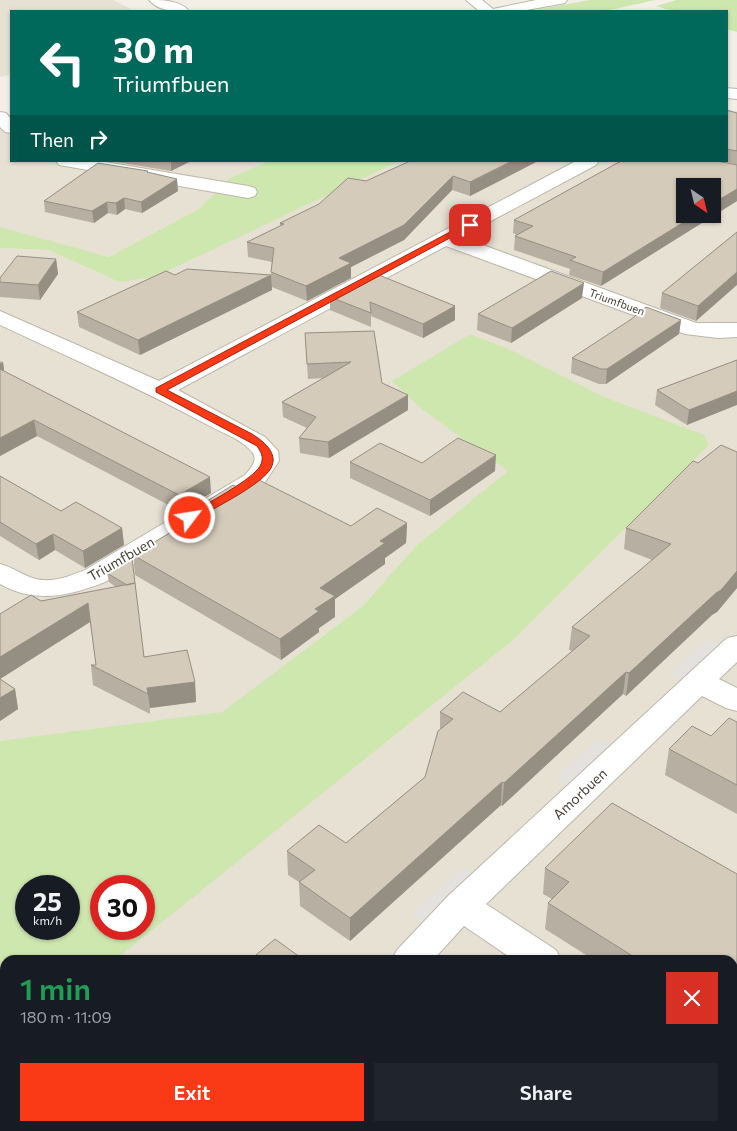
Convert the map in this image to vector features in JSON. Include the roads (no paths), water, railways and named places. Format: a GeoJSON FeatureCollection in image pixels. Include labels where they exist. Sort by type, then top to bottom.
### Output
{"type":"FeatureCollection","features":[{"type":"Feature","properties":{"kind":"street"},"geometry":{"type":"LineString","coordinates":[[156,0],[180,10]]}},
{"type":"Feature","properties":{"kind":"street"},"geometry":{"type":"LineString","coordinates":[[473,0],[487,10]]}},
{"type":"Feature","properties":{"kind":"street"},"geometry":{"type":"LineString","coordinates":[[505,10],[560,0]]}},
{"type":"Feature","properties":{"kind":"street"},"geometry":{"type":"LineString","coordinates":[[0,118],[10,127]]}},
{"type":"Feature","properties":{"kind":"street"},"geometry":{"type":"LineString","coordinates":[[71,162],[248,192]]}},
{"type":"Feature","properties":{"kind":"street"},"geometry":{"type":"LineString","coordinates":[[160,390],[588,162]]}},
{"type":"Feature","properties":{"kind":"street","name":"Triumfbuen"},"geometry":{"type":"LineString","coordinates":[[444,238],[692,329],[718,332],[737,330]]}},
{"type":"Feature","properties":{"kind":"street","name":"Triumfbuen"},"geometry":{"type":"LineString","coordinates":[[0,317],[160,390],[260,444],[267,454],[266,467],[254,480],[94,576],[75,584],[51,590],[28,587],[0,572]]}},
{"type":"Feature","properties":{"kind":"street","name":"Amorbuen"},"geometry":{"type":"LineString","coordinates":[[415,955],[461,906],[737,645]]}},
{"type":"Feature","properties":{"kind":"street"},"geometry":{"type":"LineString","coordinates":[[699,682],[737,700]]}},
{"type":"Feature","properties":{"kind":"street"},"geometry":{"type":"LineString","coordinates":[[461,906],[535,955]]}}]}
